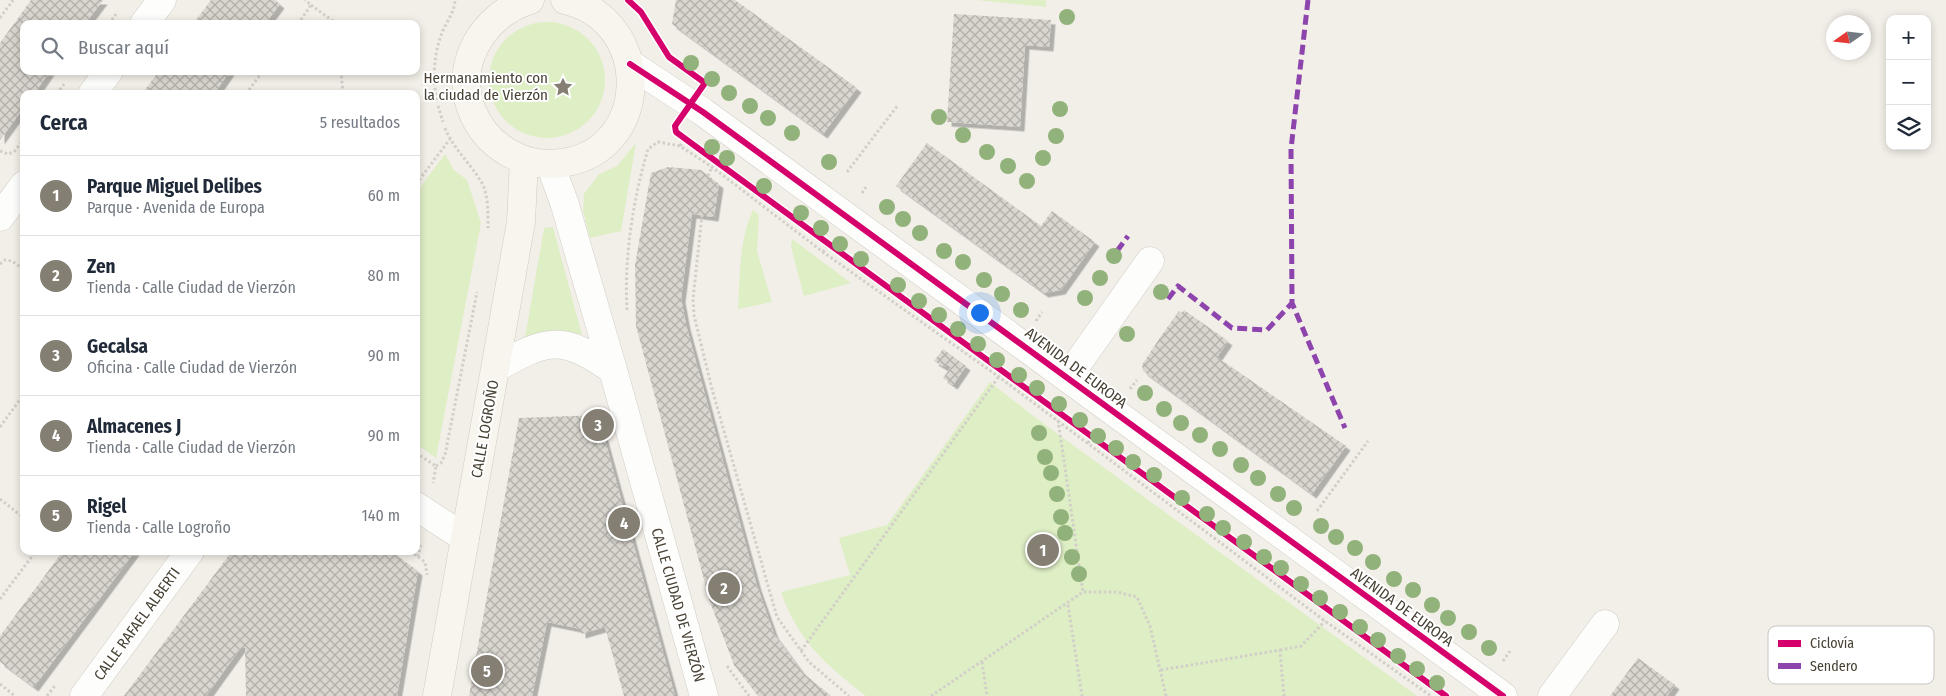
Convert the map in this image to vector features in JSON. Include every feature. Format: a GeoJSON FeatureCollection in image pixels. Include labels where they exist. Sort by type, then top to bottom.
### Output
{"type":"FeatureCollection","features":[{"type":"Feature","properties":{"kind":"main road"},"geometry":{"type":"LineString","coordinates":[[529,0],[509,8],[493,20],[480,35],[471,53],[467,72],[467,92],[472,112],[480,128],[493,142],[508,153],[524,160],[550,164],[568,162],[586,156],[601,146],[614,133],[623,118],[630,100],[630,64],[623,44],[611,27],[596,12],[577,3],[565,0]]}},
{"type":"Feature","properties":{"kind":"main road","name":"CALLE LOGROÑO"},"geometry":{"type":"LineString","coordinates":[[437,696],[521,222],[524,160]]}},
{"type":"Feature","properties":{"kind":"street"},"geometry":{"type":"LineString","coordinates":[[147,20],[162,0]]}},
{"type":"Feature","properties":{"kind":"street","name":"AVENIDA DE EUROPA"},"geometry":{"type":"LineString","coordinates":[[630,64],[691,103],[1504,696]]}},
{"type":"Feature","properties":{"kind":"street"},"geometry":{"type":"LineString","coordinates":[[95,90],[106,75]]}},
{"type":"Feature","properties":{"kind":"street","name":"CALLE CIUDAD DE VIERZÓN"},"geometry":{"type":"LineString","coordinates":[[550,164],[564,202],[613,370],[704,696]]}},
{"type":"Feature","properties":{"kind":"street"},"geometry":{"type":"LineString","coordinates":[[1068,377],[1150,261]]}},
{"type":"Feature","properties":{"kind":"street"},"geometry":{"type":"LineString","coordinates":[[496,368],[532,349],[552,344],[572,346],[588,352],[613,370]]}},
{"type":"Feature","properties":{"kind":"street"},"geometry":{"type":"LineString","coordinates":[[420,509],[465,538]]}},
{"type":"Feature","properties":{"kind":"street","name":"CALLE RAFAEL ALBERTI"},"geometry":{"type":"LineString","coordinates":[[84,696],[187,555]]}},
{"type":"Feature","properties":{"kind":"street"},"geometry":{"type":"LineString","coordinates":[[1552,696],[1605,624]]}},
{"type":"Feature","properties":{"kind":"path"},"geometry":{"type":"LineString","coordinates":[[0,18],[13,0]]}},
{"type":"Feature","properties":{"kind":"path"},"geometry":{"type":"LineString","coordinates":[[305,0],[332,20]]}},
{"type":"Feature","properties":{"kind":"path"},"geometry":{"type":"LineString","coordinates":[[301,20],[312,5]]}},
{"type":"Feature","properties":{"kind":"path"},"geometry":{"type":"LineString","coordinates":[[249,90],[259,75]]}},
{"type":"Feature","properties":{"kind":"path"},"geometry":{"type":"LineString","coordinates":[[341,75],[343,90]]}},
{"type":"Feature","properties":{"kind":"path"},"geometry":{"type":"LineString","coordinates":[[691,103],[678,119],[675,126],[676,132],[756,190]]}},
{"type":"Feature","properties":{"kind":"path"},"geometry":{"type":"LineString","coordinates":[[847,172],[898,105]]}},
{"type":"Feature","properties":{"kind":"path"},"geometry":{"type":"LineString","coordinates":[[420,179],[450,139],[481,181],[488,214],[488,233]]}},
{"type":"Feature","properties":{"kind":"path"},"geometry":{"type":"LineString","coordinates":[[628,314],[625,278],[634,211],[648,149],[658,142],[680,146],[712,167],[822,252],[1058,420],[1324,620],[1431,696]]}},
{"type":"Feature","properties":{"kind":"path"},"geometry":{"type":"LineString","coordinates":[[0,150],[8,154],[19,145]]}},
{"type":"Feature","properties":{"kind":"path"},"geometry":{"type":"LineString","coordinates":[[708,176],[712,167]]}},
{"type":"Feature","properties":{"kind":"path"},"geometry":{"type":"LineString","coordinates":[[702,215],[694,291],[694,316],[712,389],[777,618],[809,662],[849,696]]}},
{"type":"Feature","properties":{"kind":"path"},"geometry":{"type":"LineString","coordinates":[[821,238],[836,248]]}},
{"type":"Feature","properties":{"kind":"path"},"geometry":{"type":"LineString","coordinates":[[0,264],[5,260],[12,261],[20,267]]}},
{"type":"Feature","properties":{"kind":"path"},"geometry":{"type":"LineString","coordinates":[[436,466],[442,464],[445,456],[479,282]]}},
{"type":"Feature","properties":{"kind":"path"},"geometry":{"type":"LineString","coordinates":[[996,365],[1011,376]]}},
{"type":"Feature","properties":{"kind":"path"},"geometry":{"type":"LineString","coordinates":[[800,651],[999,377]]}},
{"type":"Feature","properties":{"kind":"path"},"geometry":{"type":"LineString","coordinates":[[0,427],[20,400]]}},
{"type":"Feature","properties":{"kind":"path"},"geometry":{"type":"LineString","coordinates":[[1058,420],[1083,592]]}},
{"type":"Feature","properties":{"kind":"path"},"geometry":{"type":"LineString","coordinates":[[1086,432],[1173,497]]}},
{"type":"Feature","properties":{"kind":"path"},"geometry":{"type":"LineString","coordinates":[[1317,511],[1368,441]]}},
{"type":"Feature","properties":{"kind":"path"},"geometry":{"type":"LineString","coordinates":[[0,499],[20,515]]}},
{"type":"Feature","properties":{"kind":"path"},"geometry":{"type":"LineString","coordinates":[[0,599],[33,555]]}},
{"type":"Feature","properties":{"kind":"path"},"geometry":{"type":"LineString","coordinates":[[415,555],[425,562],[428,572],[426,582]]}},
{"type":"Feature","properties":{"kind":"path"},"geometry":{"type":"LineString","coordinates":[[932,696],[1068,605],[1083,592],[1117,592],[1137,598],[1150,626],[1166,696]]}},
{"type":"Feature","properties":{"kind":"path"},"geometry":{"type":"LineString","coordinates":[[1068,605],[1082,696]]}},
{"type":"Feature","properties":{"kind":"path"},"geometry":{"type":"LineString","coordinates":[[1161,670],[1301,646],[1324,620]]}},
{"type":"Feature","properties":{"kind":"path"},"geometry":{"type":"LineString","coordinates":[[1280,650],[1284,696]]}},
{"type":"Feature","properties":{"kind":"path"},"geometry":{"type":"LineString","coordinates":[[725,661],[733,676],[749,696]]}},
{"type":"Feature","properties":{"kind":"path"},"geometry":{"type":"LineString","coordinates":[[982,662],[987,696]]}},
{"type":"Feature","properties":{"kind":"path"},"geometry":{"type":"LineString","coordinates":[[0,684],[15,696]]}},
{"type":"Feature","properties":{"kind":"green space"},"geometry":{"type":"Polygon","coordinates":[[[977,0],[1046,0],[1046,7],[977,0]]]}},
{"type":"Feature","properties":{"kind":"green space"},"geometry":{"type":"Polygon","coordinates":[[[547,22],[569,26],[588,39],[601,58],[605,80],[601,102],[588,121],[569,134],[547,138],[525,134],[506,121],[493,102],[489,80],[493,58],[506,39],[525,26],[547,22]]]}},
{"type":"Feature","properties":{"kind":"green space"},"geometry":{"type":"Polygon","coordinates":[[[636,143],[621,231],[590,238],[583,211],[584,194],[599,174],[617,166],[636,143]]]}},
{"type":"Feature","properties":{"kind":"green space"},"geometry":{"type":"Polygon","coordinates":[[[445,154],[454,170],[467,180],[481,223],[436,458],[420,447],[420,188],[445,154]]]}},
{"type":"Feature","properties":{"kind":"green space"},"geometry":{"type":"Polygon","coordinates":[[[753,210],[759,215],[757,251],[772,302],[738,309],[743,246],[748,222],[753,210]]]}},
{"type":"Feature","properties":{"kind":"green space"},"geometry":{"type":"Polygon","coordinates":[[[553,227],[582,335],[555,330],[525,338],[544,228],[553,227]]]}},
{"type":"Feature","properties":{"kind":"green space"},"geometry":{"type":"Polygon","coordinates":[[[792,239],[851,283],[804,296],[791,247],[792,239]]]}},
{"type":"Feature","properties":{"kind":"green space"},"geometry":{"type":"Polygon","coordinates":[[[990,382],[1036,418],[1417,696],[866,696],[838,674],[815,651],[796,625],[781,592],[850,575],[839,538],[887,525],[990,382]]]}},
{"type":"Feature","properties":{"kind":"building"},"geometry":{"type":"Polygon","coordinates":[[[31,0],[103,0],[88,20],[20,20],[20,75],[47,75],[37,90],[20,90],[20,112],[0,140],[0,43],[31,0]]]}},
{"type":"Feature","properties":{"kind":"building"},"geometry":{"type":"Polygon","coordinates":[[[211,0],[275,0],[280,4],[268,20],[196,20],[211,0]]]}},
{"type":"Feature","properties":{"kind":"building"},"geometry":{"type":"Polygon","coordinates":[[[676,0],[735,0],[857,88],[823,134],[672,24],[676,0]]]}},
{"type":"Feature","properties":{"kind":"building"},"geometry":{"type":"Polygon","coordinates":[[[954,14],[1051,20],[1049,47],[1025,45],[1020,127],[947,122],[954,14]]]}},
{"type":"Feature","properties":{"kind":"building"},"geometry":{"type":"Polygon","coordinates":[[[156,75],[227,75],[217,90],[145,90],[156,75]]]}},
{"type":"Feature","properties":{"kind":"building"},"geometry":{"type":"Polygon","coordinates":[[[927,143],[1041,226],[1052,211],[1095,242],[1061,290],[1044,293],[896,186],[927,143]]]}},
{"type":"Feature","properties":{"kind":"building"},"geometry":{"type":"Polygon","coordinates":[[[668,167],[701,170],[719,184],[714,217],[692,214],[681,298],[686,325],[757,586],[774,634],[802,672],[831,696],[758,696],[734,665],[710,602],[636,326],[635,265],[651,173],[668,167]]]}},
{"type":"Feature","properties":{"kind":"building"},"geometry":{"type":"Polygon","coordinates":[[[1184,310],[1228,341],[1217,357],[1346,446],[1312,494],[1143,371],[1142,365],[1161,336],[1179,311],[1181,313],[1184,310]]]}},
{"type":"Feature","properties":{"kind":"building"},"geometry":{"type":"Polygon","coordinates":[[[943,349],[966,366],[953,385],[943,378],[951,367],[946,364],[944,367],[934,361],[943,349]]]}},
{"type":"Feature","properties":{"kind":"building"},"geometry":{"type":"Polygon","coordinates":[[[598,415],[675,696],[624,696],[605,627],[581,634],[581,629],[547,622],[532,696],[469,696],[519,418],[598,415]]]}},
{"type":"Feature","properties":{"kind":"building"},"geometry":{"type":"Polygon","coordinates":[[[60,555],[132,555],[34,687],[0,662],[0,636],[60,555]]]}},
{"type":"Feature","properties":{"kind":"building"},"geometry":{"type":"Polygon","coordinates":[[[229,555],[396,555],[418,571],[397,696],[246,696],[245,648],[242,646],[206,696],[124,696],[229,555]]]}},
{"type":"Feature","properties":{"kind":"building"},"geometry":{"type":"Polygon","coordinates":[[[1638,658],[1675,685],[1667,696],[1610,696],[1638,658]]]}},
{"type":"Feature","properties":{"kind":"marked path"},"geometry":{"type":"LineString","coordinates":[[1308,0],[1291,149],[1292,303],[1345,428]]}},
{"type":"Feature","properties":{"kind":"marked path"},"geometry":{"type":"LineString","coordinates":[[1117,251],[1128,236]]}},
{"type":"Feature","properties":{"kind":"marked path"},"geometry":{"type":"LineString","coordinates":[[1168,299],[1178,286],[1232,328],[1267,330],[1292,303]]}},
{"type":"Feature","properties":{"kind":"cycle path"},"geometry":{"type":"LineString","coordinates":[[628,0],[641,12],[669,57],[705,83],[675,126],[676,132],[1446,696]]}},
{"type":"Feature","properties":{"kind":"cycle path"},"geometry":{"type":"LineString","coordinates":[[630,64],[703,112],[1503,696]]}},
{"type":"Feature","properties":{"kind":"place","name":"Hermanamiento con la ciudad de Vierzón"},"geometry":{"type":"Point","coordinates":[563,87]}},
{"type":"Feature","properties":{"kind":"place","name":"Gecalsa"},"geometry":{"type":"Point","coordinates":[598,425]}},
{"type":"Feature","properties":{"kind":"place","name":"Almacenes J"},"geometry":{"type":"Point","coordinates":[624,523]}},
{"type":"Feature","properties":{"kind":"place","name":"Parque Miguel Delibes"},"geometry":{"type":"Point","coordinates":[1043,550]}},
{"type":"Feature","properties":{"kind":"place","name":"Zen"},"geometry":{"type":"Point","coordinates":[724,588]}},
{"type":"Feature","properties":{"kind":"place","name":"Rigel"},"geometry":{"type":"Point","coordinates":[487,671]}}]}
